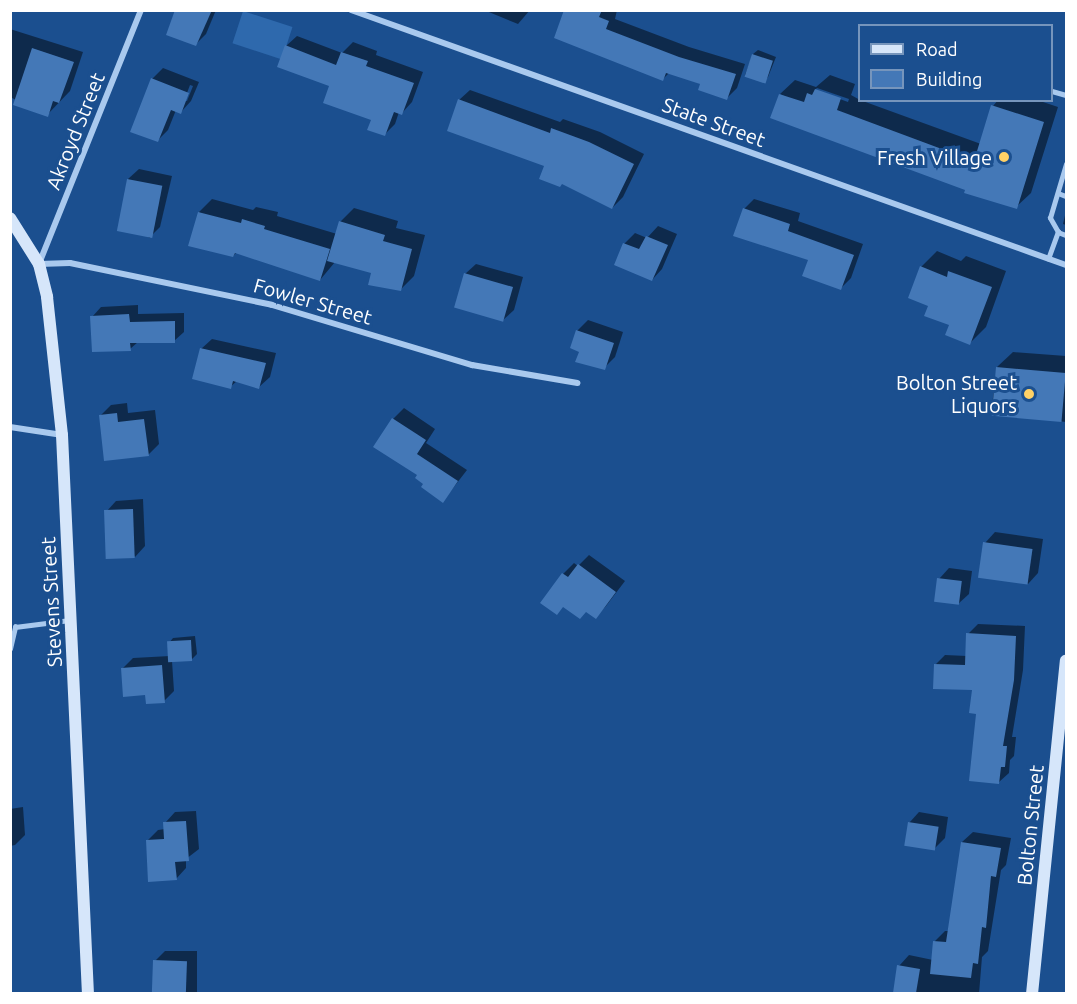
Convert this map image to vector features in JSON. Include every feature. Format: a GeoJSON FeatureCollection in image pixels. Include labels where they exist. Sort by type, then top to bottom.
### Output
{"type":"FeatureCollection","features":[{"type":"Feature","properties":{"kind":"street","name":"Akroyd Street"},"geometry":{"type":"LineString","coordinates":[[39,264],[141,10]]}},
{"type":"Feature","properties":{"kind":"street","name":"State Street"},"geometry":{"type":"LineString","coordinates":[[351,10],[1066,265]]}},
{"type":"Feature","properties":{"kind":"street","name":"Stevens Street"},"geometry":{"type":"LineString","coordinates":[[10,218],[39,264],[47,297],[63,435],[88,993]]}},
{"type":"Feature","properties":{"kind":"street","name":"Fowler Street"},"geometry":{"type":"LineString","coordinates":[[39,264],[70,263],[272,305],[472,365],[577,383]]}},
{"type":"Feature","properties":{"kind":"street"},"geometry":{"type":"LineString","coordinates":[[10,427],[63,435]]}},
{"type":"Feature","properties":{"kind":"street","name":"Bolton Street"},"geometry":{"type":"LineString","coordinates":[[1032,993],[1064,720],[1066,661]]}},
{"type":"Feature","properties":{"kind":"lane"},"geometry":{"type":"LineString","coordinates":[[1066,165],[1050,218],[1058,232],[1066,235]]}},
{"type":"Feature","properties":{"kind":"lane"},"geometry":{"type":"LineString","coordinates":[[1058,193],[1066,196]]}},
{"type":"Feature","properties":{"kind":"lane"},"geometry":{"type":"LineString","coordinates":[[1048,259],[1058,232]]}},
{"type":"Feature","properties":{"kind":"lane"},"geometry":{"type":"LineString","coordinates":[[10,649],[15,627],[71,620]]}},
{"type":"Feature","properties":{"kind":"shaded area"},"geometry":{"type":"Polygon","coordinates":[[[243,11],[292,27],[282,59],[232,43],[243,11]]]}},
{"type":"Feature","properties":{"kind":"building"},"geometry":{"type":"Polygon","coordinates":[[[175,10],[212,10],[196,46],[166,35],[175,10]]]}},
{"type":"Feature","properties":{"kind":"building"},"geometry":{"type":"Polygon","coordinates":[[[564,10],[602,10],[599,17],[609,21],[606,29],[679,57],[736,74],[727,100],[698,90],[700,84],[666,73],[663,81],[554,38],[564,10]]]}},
{"type":"Feature","properties":{"kind":"building"},"geometry":{"type":"Polygon","coordinates":[[[285,45],[336,65],[341,52],[368,61],[366,66],[414,83],[402,115],[394,112],[385,136],[367,130],[371,120],[323,103],[329,86],[277,67],[285,45]]]}},
{"type":"Feature","properties":{"kind":"building"},"geometry":{"type":"Polygon","coordinates":[[[32,48],[74,62],[59,103],[53,101],[48,117],[13,105],[32,48]]]}},
{"type":"Feature","properties":{"kind":"building"},"geometry":{"type":"Polygon","coordinates":[[[752,54],[773,61],[766,84],[745,77],[752,54]]]}},
{"type":"Feature","properties":{"kind":"building"},"geometry":{"type":"Polygon","coordinates":[[[151,78],[189,93],[181,114],[171,110],[158,142],[130,132],[151,78]]]}},
{"type":"Feature","properties":{"kind":"building"},"geometry":{"type":"Polygon","coordinates":[[[815,89],[841,98],[837,110],[974,161],[991,105],[1044,122],[1017,209],[964,193],[965,190],[770,118],[779,94],[804,102],[807,93],[812,95],[815,89]]]}},
{"type":"Feature","properties":{"kind":"building"},"geometry":{"type":"Polygon","coordinates":[[[458,99],[550,133],[551,128],[589,142],[634,164],[612,209],[562,184],[560,187],[539,179],[544,166],[447,131],[458,99]]]}},
{"type":"Feature","properties":{"kind":"building"},"geometry":{"type":"Polygon","coordinates":[[[127,179],[162,186],[152,238],[117,231],[127,179]]]}},
{"type":"Feature","properties":{"kind":"building"},"geometry":{"type":"Polygon","coordinates":[[[743,208],[790,224],[788,231],[854,255],[841,290],[802,276],[808,260],[733,236],[743,208]]]}},
{"type":"Feature","properties":{"kind":"building"},"geometry":{"type":"Polygon","coordinates":[[[198,212],[241,223],[242,219],[265,226],[264,229],[330,249],[320,281],[235,253],[233,257],[188,246],[198,212]]]}},
{"type":"Feature","properties":{"kind":"building"},"geometry":{"type":"Polygon","coordinates":[[[339,221],[385,235],[383,241],[412,249],[401,291],[368,285],[371,273],[327,261],[339,221]]]}},
{"type":"Feature","properties":{"kind":"building"},"geometry":{"type":"Polygon","coordinates":[[[646,236],[668,245],[652,281],[614,265],[623,243],[639,249],[646,236]]]}},
{"type":"Feature","properties":{"kind":"building"},"geometry":{"type":"Polygon","coordinates":[[[920,266],[947,277],[948,271],[992,287],[970,345],[945,335],[949,325],[924,316],[928,306],[908,298],[920,266]]]}},
{"type":"Feature","properties":{"kind":"building"},"geometry":{"type":"Polygon","coordinates":[[[464,273],[513,287],[503,322],[454,308],[464,273]]]}},
{"type":"Feature","properties":{"kind":"building"},"geometry":{"type":"Polygon","coordinates":[[[129,314],[130,322],[175,321],[175,343],[130,343],[131,351],[92,352],[90,316],[129,314]]]}},
{"type":"Feature","properties":{"kind":"building"},"geometry":{"type":"Polygon","coordinates":[[[576,330],[614,343],[605,370],[575,362],[579,352],[570,348],[576,330]]]}},
{"type":"Feature","properties":{"kind":"building"},"geometry":{"type":"Polygon","coordinates":[[[200,348],[266,363],[259,389],[233,381],[231,389],[192,379],[200,348]]]}},
{"type":"Feature","properties":{"kind":"building","name":"Bolton Street Liquors"},"geometry":{"type":"Polygon","coordinates":[[[996,367],[1066,373],[1061,422],[992,416],[996,367]]]}},
{"type":"Feature","properties":{"kind":"building"},"geometry":{"type":"Polygon","coordinates":[[[117,413],[118,422],[144,419],[149,456],[104,461],[99,415],[117,413]]]}},
{"type":"Feature","properties":{"kind":"building"},"geometry":{"type":"Polygon","coordinates":[[[392,418],[426,440],[417,454],[458,481],[443,503],[421,487],[423,484],[415,478],[417,475],[373,447],[392,418]]]}},
{"type":"Feature","properties":{"kind":"building"},"geometry":{"type":"Polygon","coordinates":[[[133,509],[135,558],[106,559],[104,510],[133,509]]]}},
{"type":"Feature","properties":{"kind":"building"},"geometry":{"type":"Polygon","coordinates":[[[983,542],[1033,549],[1028,585],[978,578],[983,542]]]}},
{"type":"Feature","properties":{"kind":"building"},"geometry":{"type":"Polygon","coordinates":[[[578,564],[616,592],[596,619],[586,612],[580,619],[563,607],[557,615],[540,603],[562,573],[568,577],[578,564]]]}},
{"type":"Feature","properties":{"kind":"building"},"geometry":{"type":"Polygon","coordinates":[[[937,578],[962,581],[959,605],[934,602],[937,578]]]}},
{"type":"Feature","properties":{"kind":"building"},"geometry":{"type":"Polygon","coordinates":[[[966,633],[1016,636],[1014,680],[1003,746],[1007,746],[1005,767],[1001,767],[999,784],[969,781],[976,714],[969,713],[972,690],[933,689],[934,664],[965,665],[966,633]]]}},
{"type":"Feature","properties":{"kind":"building"},"geometry":{"type":"Polygon","coordinates":[[[191,640],[192,661],[168,662],[167,641],[191,640]]]}},
{"type":"Feature","properties":{"kind":"building"},"geometry":{"type":"Polygon","coordinates":[[[162,665],[165,703],[146,704],[145,695],[123,697],[121,668],[162,665]]]}},
{"type":"Feature","properties":{"kind":"building"},"geometry":{"type":"Polygon","coordinates":[[[186,821],[189,861],[175,862],[177,880],[148,882],[146,840],[164,839],[163,822],[186,821]]]}},
{"type":"Feature","properties":{"kind":"building"},"geometry":{"type":"Polygon","coordinates":[[[908,822],[939,827],[935,851],[904,846],[908,822]]]}},
{"type":"Feature","properties":{"kind":"building"},"geometry":{"type":"Polygon","coordinates":[[[961,842],[1001,848],[996,877],[991,876],[986,928],[982,927],[978,964],[973,963],[971,978],[930,974],[933,941],[946,942],[961,842]]]}},
{"type":"Feature","properties":{"kind":"building"},"geometry":{"type":"Polygon","coordinates":[[[153,960],[187,961],[186,994],[152,993],[153,960]]]}},
{"type":"Feature","properties":{"kind":"building"},"geometry":{"type":"Polygon","coordinates":[[[897,965],[920,969],[916,993],[893,993],[897,965]]]}},
{"type":"Feature","properties":{"kind":"place","name":"Fresh Village"},"geometry":{"type":"Point","coordinates":[1004,157]}},
{"type":"Feature","properties":{"kind":"place","name":"Bolton Street Liquors"},"geometry":{"type":"Point","coordinates":[1029,394]}}]}
